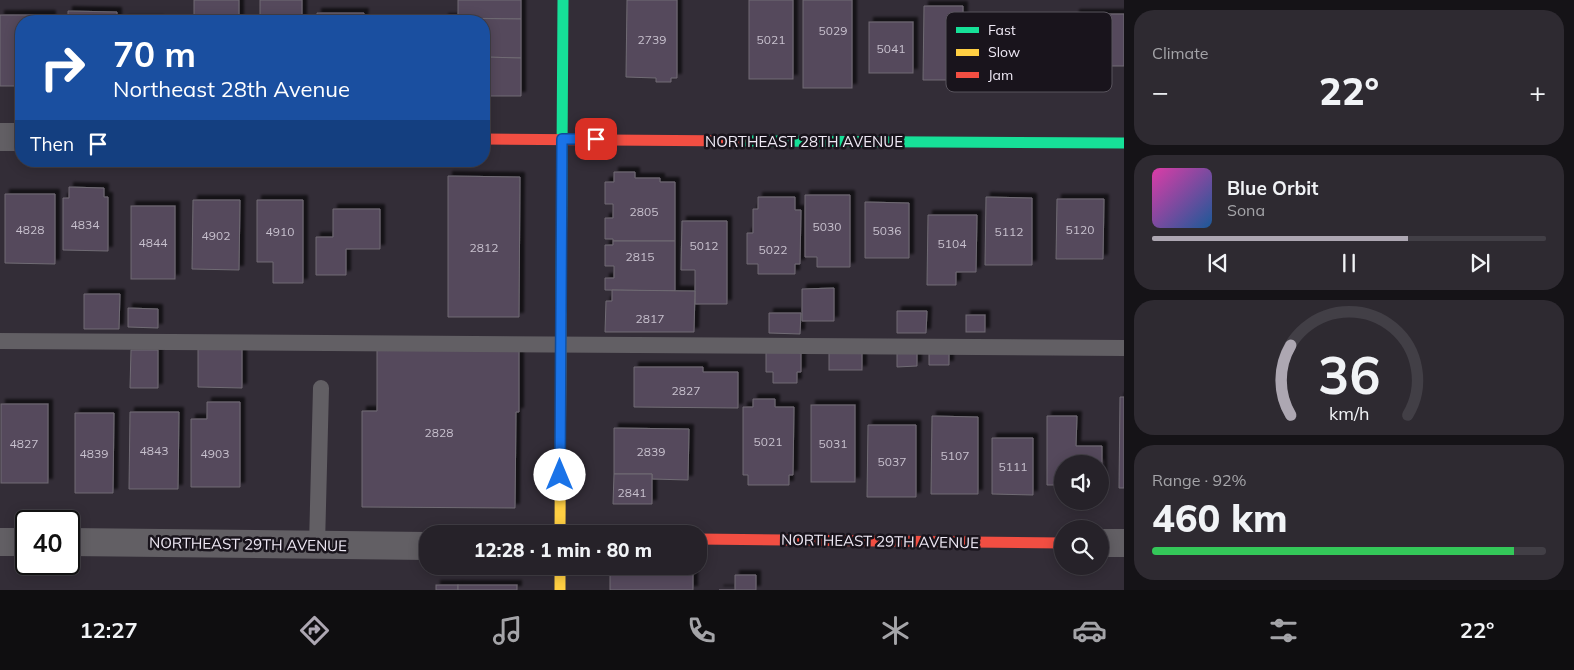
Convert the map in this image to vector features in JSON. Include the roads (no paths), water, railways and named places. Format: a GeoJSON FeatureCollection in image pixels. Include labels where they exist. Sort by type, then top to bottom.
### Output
{"type":"FeatureCollection","features":[{"type":"Feature","properties":{"kind":"street"},"geometry":{"type":"LineString","coordinates":[[560,525],[563,0]]}},
{"type":"Feature","properties":{"kind":"street"},"geometry":{"type":"LineString","coordinates":[[0,137],[15,137]]}},
{"type":"Feature","properties":{"kind":"street","name":"NORTHEAST 28TH AVENUE"},"geometry":{"type":"LineString","coordinates":[[490,139],[1124,143]]}},
{"type":"Feature","properties":{"kind":"street","name":"NORTHEAST 29TH AVENUE"},"geometry":{"type":"LineString","coordinates":[[707,539],[1054,543]]}},
{"type":"Feature","properties":{"kind":"street"},"geometry":{"type":"LineString","coordinates":[[0,542],[15,542]]}},
{"type":"Feature","properties":{"kind":"street","name":"NORTHEAST 29TH AVENUE"},"geometry":{"type":"LineString","coordinates":[[80,542],[419,546]]}},
{"type":"Feature","properties":{"kind":"street"},"geometry":{"type":"LineString","coordinates":[[1109,543],[1124,543]]}},
{"type":"Feature","properties":{"kind":"street"},"geometry":{"type":"LineString","coordinates":[[560,575],[560,590]]}},
{"type":"Feature","properties":{"kind":"lane"},"geometry":{"type":"LineString","coordinates":[[0,341],[1124,348]]}},
{"type":"Feature","properties":{"kind":"lane"},"geometry":{"type":"LineString","coordinates":[[317,545],[321,388]]}}]}
